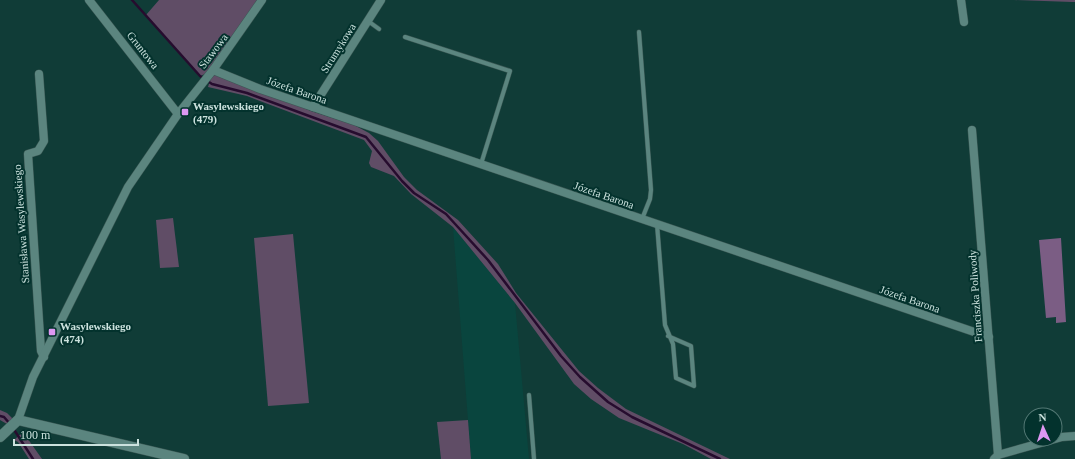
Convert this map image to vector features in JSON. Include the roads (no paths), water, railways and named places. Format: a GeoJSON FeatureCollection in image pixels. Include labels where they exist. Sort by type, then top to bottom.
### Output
{"type":"FeatureCollection","features":[{"type":"Feature","properties":{"kind":"street","name":"Gruntowa"},"geometry":{"type":"LineString","coordinates":[[89,0],[178,114]]}},
{"type":"Feature","properties":{"kind":"street","name":"Stawowa"},"geometry":{"type":"LineString","coordinates":[[178,114],[213,70],[262,0]]}},
{"type":"Feature","properties":{"kind":"street","name":"Strumykowa"},"geometry":{"type":"LineString","coordinates":[[313,107],[381,0]]}},
{"type":"Feature","properties":{"kind":"street"},"geometry":{"type":"LineString","coordinates":[[961,0],[964,22]]}},
{"type":"Feature","properties":{"kind":"street","name":"Józefa Barona"},"geometry":{"type":"LineString","coordinates":[[213,70],[313,107],[989,337]]}},
{"type":"Feature","properties":{"kind":"street","name":"Stanisława Wasylewskiego"},"geometry":{"type":"LineString","coordinates":[[39,74],[44,141],[38,151],[28,154],[41,351],[44,357]]}},
{"type":"Feature","properties":{"kind":"street"},"geometry":{"type":"LineString","coordinates":[[3,433],[16,421],[34,377],[128,187],[178,114]]}},
{"type":"Feature","properties":{"kind":"street","name":"Franciszka Poliwody"},"geometry":{"type":"LineString","coordinates":[[972,130],[989,337],[996,457]]}},
{"type":"Feature","properties":{"kind":"street"},"geometry":{"type":"LineString","coordinates":[[16,421],[184,459]]}},
{"type":"Feature","properties":{"kind":"street"},"geometry":{"type":"LineString","coordinates":[[996,457],[1062,437],[1075,436]]}},
{"type":"Feature","properties":{"kind":"lane"},"geometry":{"type":"LineString","coordinates":[[368,21],[379,29]]}},
{"type":"Feature","properties":{"kind":"lane"},"geometry":{"type":"LineString","coordinates":[[639,32],[651,190],[650,199],[642,219]]}},
{"type":"Feature","properties":{"kind":"lane"},"geometry":{"type":"LineString","coordinates":[[404,37],[510,71],[481,164]]}},
{"type":"Feature","properties":{"kind":"lane"},"geometry":{"type":"LineString","coordinates":[[657,224],[665,325],[668,336],[673,344],[676,378],[694,386],[691,346],[668,336]]}},
{"type":"Feature","properties":{"kind":"lane"},"geometry":{"type":"LineString","coordinates":[[529,395],[534,459]]}},
{"type":"Feature","properties":{"kind":"waterway"},"geometry":{"type":"LineString","coordinates":[[132,0],[200,76],[212,84],[247,93],[366,137],[402,181],[414,193],[446,214],[488,260],[561,356],[580,377],[608,402],[632,417],[720,459]]}},
{"type":"Feature","properties":{"kind":"waterway"},"geometry":{"type":"LineString","coordinates":[[0,416],[4,417],[10,424]]}},
{"type":"Feature","properties":{"kind":"waterway"},"geometry":{"type":"LineString","coordinates":[[13,428],[33,459]]}},
{"type":"Feature","properties":{"kind":"place","name":"Wasylewskiego (479)"},"geometry":{"type":"Point","coordinates":[185,112]}},
{"type":"Feature","properties":{"kind":"place","name":"Wasylewskiego (474)"},"geometry":{"type":"Point","coordinates":[52,332]}}]}
